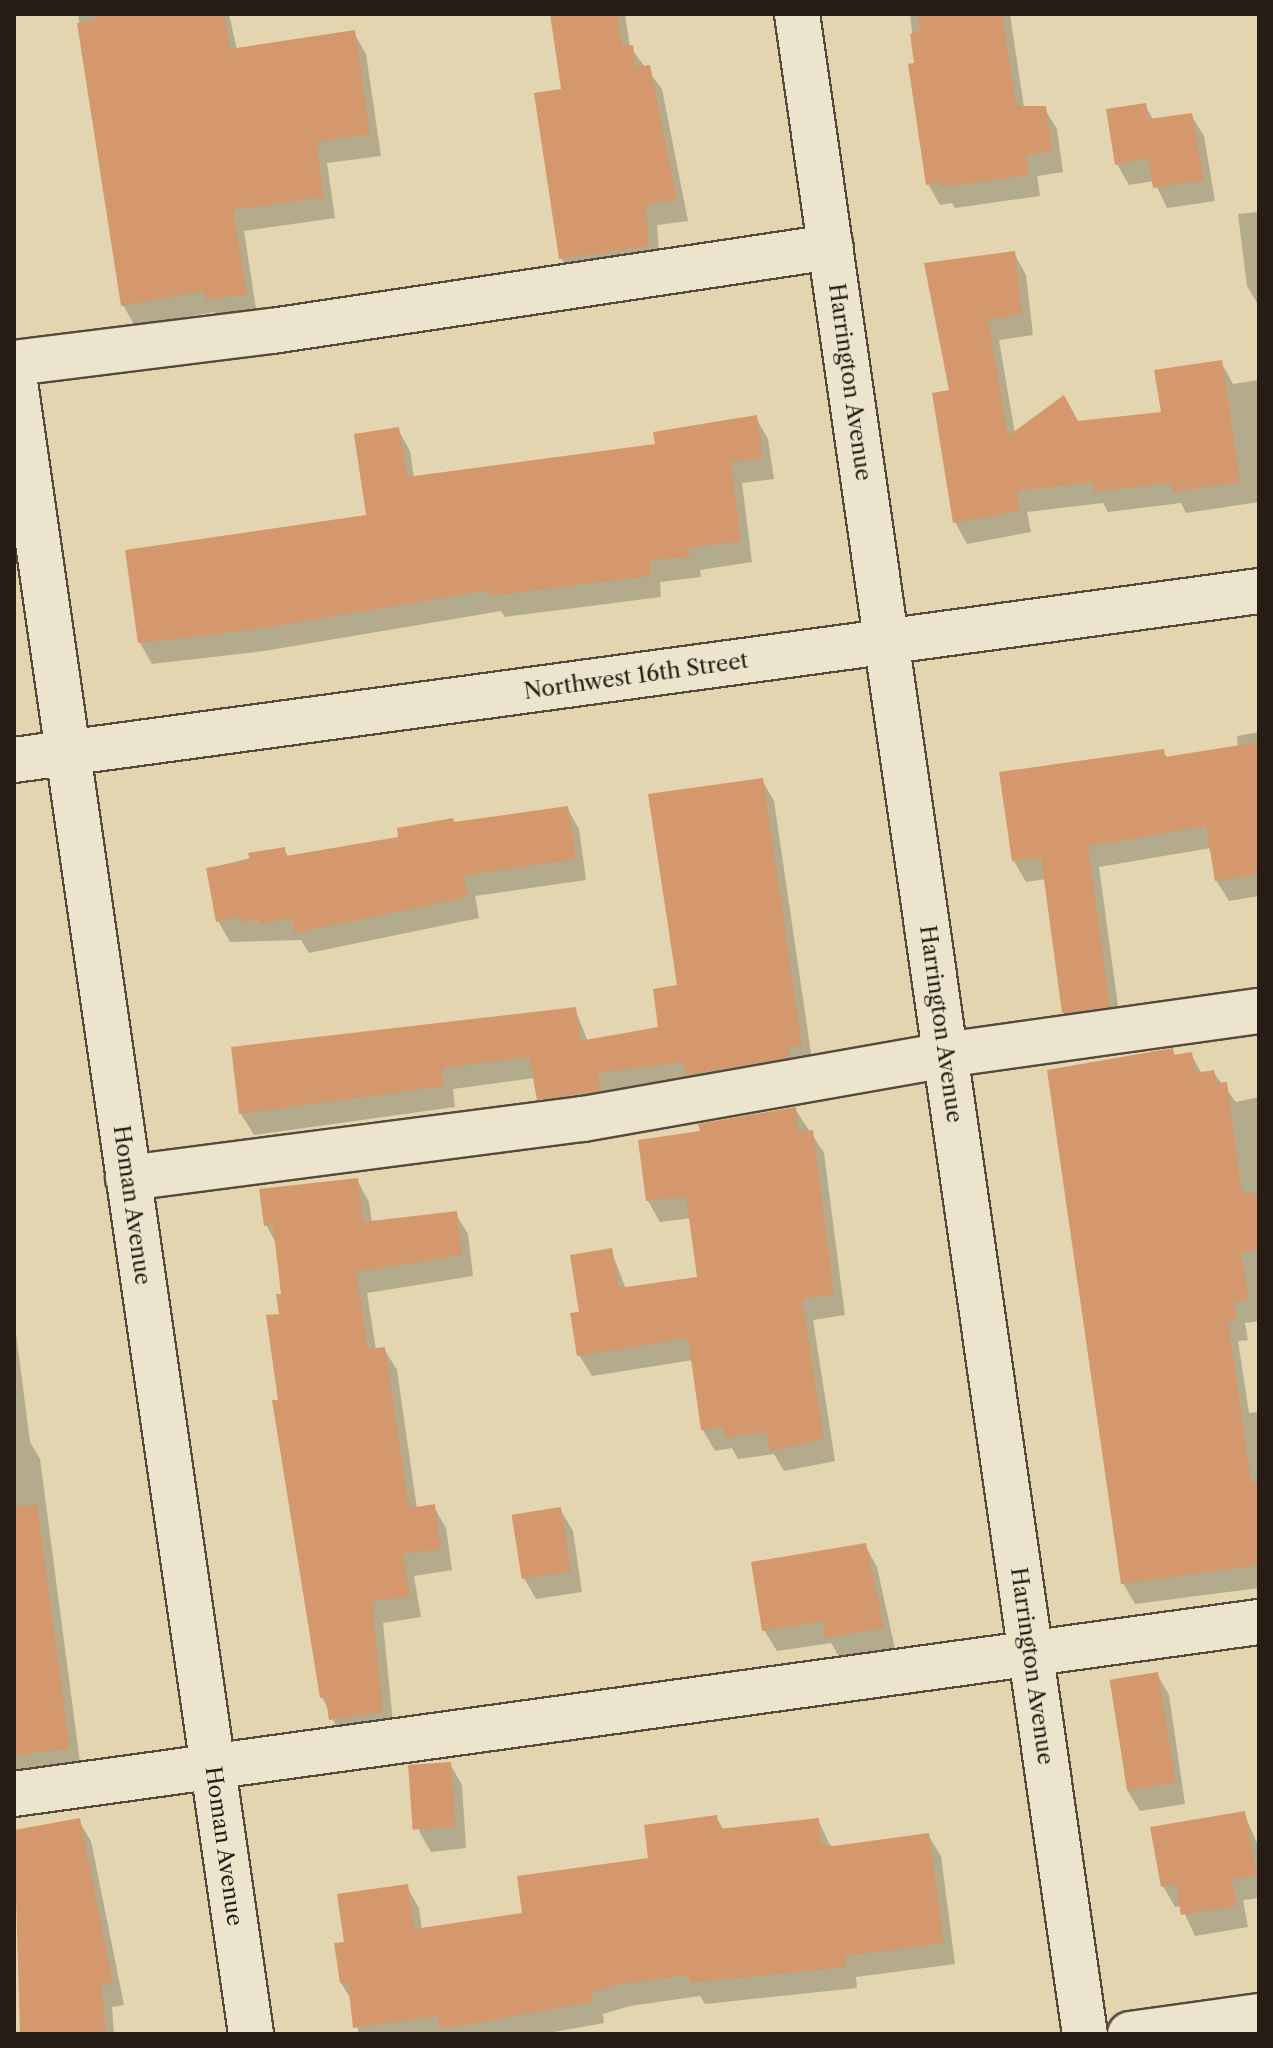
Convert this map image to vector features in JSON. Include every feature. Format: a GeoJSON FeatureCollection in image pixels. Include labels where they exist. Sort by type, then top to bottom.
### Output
{"type":"FeatureCollection","features":[{"type":"Feature","properties":{"kind":"street","name":"Harrington Avenue"},"geometry":{"type":"LineString","coordinates":[[797,14],[1085,2034]]}},
{"type":"Feature","properties":{"kind":"street"},"geometry":{"type":"LineString","coordinates":[[14,363],[287,329],[831,247]]}},
{"type":"Feature","properties":{"kind":"street","name":"Homan Avenue"},"geometry":{"type":"LineString","coordinates":[[14,375],[251,2034]]}},
{"type":"Feature","properties":{"kind":"street","name":"Northwest 16th Street"},"geometry":{"type":"LineString","coordinates":[[14,760],[1259,591]]}},
{"type":"Feature","properties":{"kind":"street"},"geometry":{"type":"LineString","coordinates":[[128,1178],[583,1119],[945,1055],[1259,1011]]}},
{"type":"Feature","properties":{"kind":"street"},"geometry":{"type":"LineString","coordinates":[[14,1794],[213,1763],[1031,1657],[1259,1622]]}},
{"type":"Feature","properties":{"kind":"street"},"geometry":{"type":"LineString","coordinates":[[1130,2034],[1259,2016]]}},
{"type":"Feature","properties":{"kind":"building"},"geometry":{"type":"Polygon","coordinates":[[[94,14],[224,14],[230,49],[355,30],[370,134],[316,142],[324,197],[233,210],[247,294],[206,300],[205,291],[121,306],[77,23],[95,20],[94,14]]]}},
{"type":"Feature","properties":{"kind":"building"},"geometry":{"type":"Polygon","coordinates":[[[550,14],[617,14],[622,46],[633,45],[636,67],[650,65],[677,200],[646,204],[649,246],[559,259],[534,93],[561,89],[550,14]]]}},
{"type":"Feature","properties":{"kind":"building"},"geometry":{"type":"Polygon","coordinates":[[[918,14],[1002,14],[1016,106],[1046,106],[1052,151],[1026,155],[1029,175],[941,187],[940,182],[926,185],[908,64],[914,63],[910,34],[920,32],[918,14]]]}},
{"type":"Feature","properties":{"kind":"building"},"geometry":{"type":"Polygon","coordinates":[[[1146,103],[1149,119],[1192,113],[1204,180],[1153,188],[1148,158],[1115,165],[1106,109],[1146,103]]]}},
{"type":"Feature","properties":{"kind":"building"},"geometry":{"type":"Polygon","coordinates":[[[1015,251],[1022,314],[988,319],[1008,436],[1064,395],[1078,421],[1161,412],[1154,370],[1222,360],[1240,482],[1172,492],[1171,482],[1094,492],[1093,482],[1017,491],[1020,511],[953,523],[932,393],[949,390],[924,263],[1015,251]]]}},
{"type":"Feature","properties":{"kind":"building"},"geometry":{"type":"Polygon","coordinates":[[[757,415],[763,458],[731,462],[741,541],[689,548],[690,556],[649,561],[651,576],[490,596],[490,590],[251,630],[138,643],[125,550],[366,515],[354,434],[399,427],[407,477],[655,444],[653,432],[757,415]]]}},
{"type":"Feature","properties":{"kind":"building"},"geometry":{"type":"Polygon","coordinates":[[[1259,742],[1259,874],[1215,881],[1206,826],[1088,846],[1110,1007],[1062,1013],[1041,857],[1012,861],[999,772],[1164,749],[1165,757],[1259,742]]]}},
{"type":"Feature","properties":{"kind":"building"},"geometry":{"type":"Polygon","coordinates":[[[763,778],[802,1046],[789,1047],[790,1057],[686,1075],[683,1062],[598,1073],[601,1090],[537,1100],[529,1057],[442,1068],[444,1086],[239,1114],[231,1047],[576,1007],[580,1041],[658,1027],[653,989],[677,985],[648,794],[763,778]]]}},
{"type":"Feature","properties":{"kind":"building"},"geometry":{"type":"Polygon","coordinates":[[[568,806],[576,859],[464,875],[468,897],[295,933],[292,918],[259,924],[259,919],[242,922],[241,917],[216,922],[206,868],[250,860],[248,853],[285,847],[286,856],[398,837],[397,828],[453,818],[454,822],[568,806]]]}},
{"type":"Feature","properties":{"kind":"building"},"geometry":{"type":"Polygon","coordinates":[[[1173,1048],[1174,1055],[1192,1052],[1195,1073],[1214,1070],[1217,1083],[1227,1082],[1241,1189],[1245,1194],[1259,1192],[1259,1250],[1241,1252],[1249,1299],[1234,1302],[1237,1319],[1228,1320],[1251,1483],[1259,1482],[1259,1565],[1121,1584],[1047,1070],[1173,1048]]]}},
{"type":"Feature","properties":{"kind":"building"},"geometry":{"type":"Polygon","coordinates":[[[796,1107],[798,1132],[813,1130],[834,1294],[802,1299],[824,1439],[770,1451],[767,1432],[724,1438],[723,1427],[701,1430],[688,1338],[577,1356],[570,1313],[579,1312],[570,1255],[612,1248],[619,1288],[697,1277],[686,1196],[646,1201],[638,1140],[700,1131],[698,1124],[796,1107]]]}},
{"type":"Feature","properties":{"kind":"building"},"geometry":{"type":"Polygon","coordinates":[[[358,1178],[363,1222],[457,1211],[462,1255],[356,1272],[368,1349],[385,1347],[409,1508],[435,1504],[441,1549],[403,1554],[410,1596],[372,1602],[383,1712],[329,1720],[326,1698],[320,1698],[272,1400],[278,1400],[266,1315],[279,1314],[276,1294],[281,1294],[273,1225],[264,1226],[259,1189],[358,1178]]]}},
{"type":"Feature","properties":{"kind":"building"},"geometry":{"type":"Polygon","coordinates":[[[37,1505],[70,1749],[14,1755],[14,1507],[37,1505]]]}},
{"type":"Feature","properties":{"kind":"building"},"geometry":{"type":"Polygon","coordinates":[[[561,1507],[571,1571],[522,1579],[512,1515],[561,1507]]]}},
{"type":"Feature","properties":{"kind":"building"},"geometry":{"type":"Polygon","coordinates":[[[866,1543],[884,1628],[825,1638],[823,1621],[762,1631],[751,1562],[866,1543]]]}},
{"type":"Feature","properties":{"kind":"building"},"geometry":{"type":"Polygon","coordinates":[[[1158,1672],[1176,1783],[1127,1790],[1110,1680],[1158,1672]]]}},
{"type":"Feature","properties":{"kind":"building"},"geometry":{"type":"Polygon","coordinates":[[[451,1762],[456,1827],[413,1830],[408,1765],[451,1762]]]}},
{"type":"Feature","properties":{"kind":"building"},"geometry":{"type":"Polygon","coordinates":[[[1245,1811],[1257,1875],[1232,1879],[1237,1906],[1181,1915],[1176,1884],[1161,1887],[1150,1827],[1245,1811]]]}},
{"type":"Feature","properties":{"kind":"building"},"geometry":{"type":"Polygon","coordinates":[[[717,1815],[719,1829],[819,1818],[821,1844],[834,1846],[929,1833],[944,1943],[845,1956],[846,1967],[690,1983],[689,1975],[617,1985],[592,1992],[593,2002],[440,2029],[438,2016],[353,2028],[348,1983],[340,1983],[334,1943],[344,1942],[337,1894],[408,1884],[414,1929],[522,1913],[517,1876],[648,1858],[644,1825],[717,1815]]]}},
{"type":"Feature","properties":{"kind":"building"},"geometry":{"type":"Polygon","coordinates":[[[80,1818],[113,1984],[101,1986],[106,2032],[20,2034],[14,1830],[80,1818]]]}}]}
